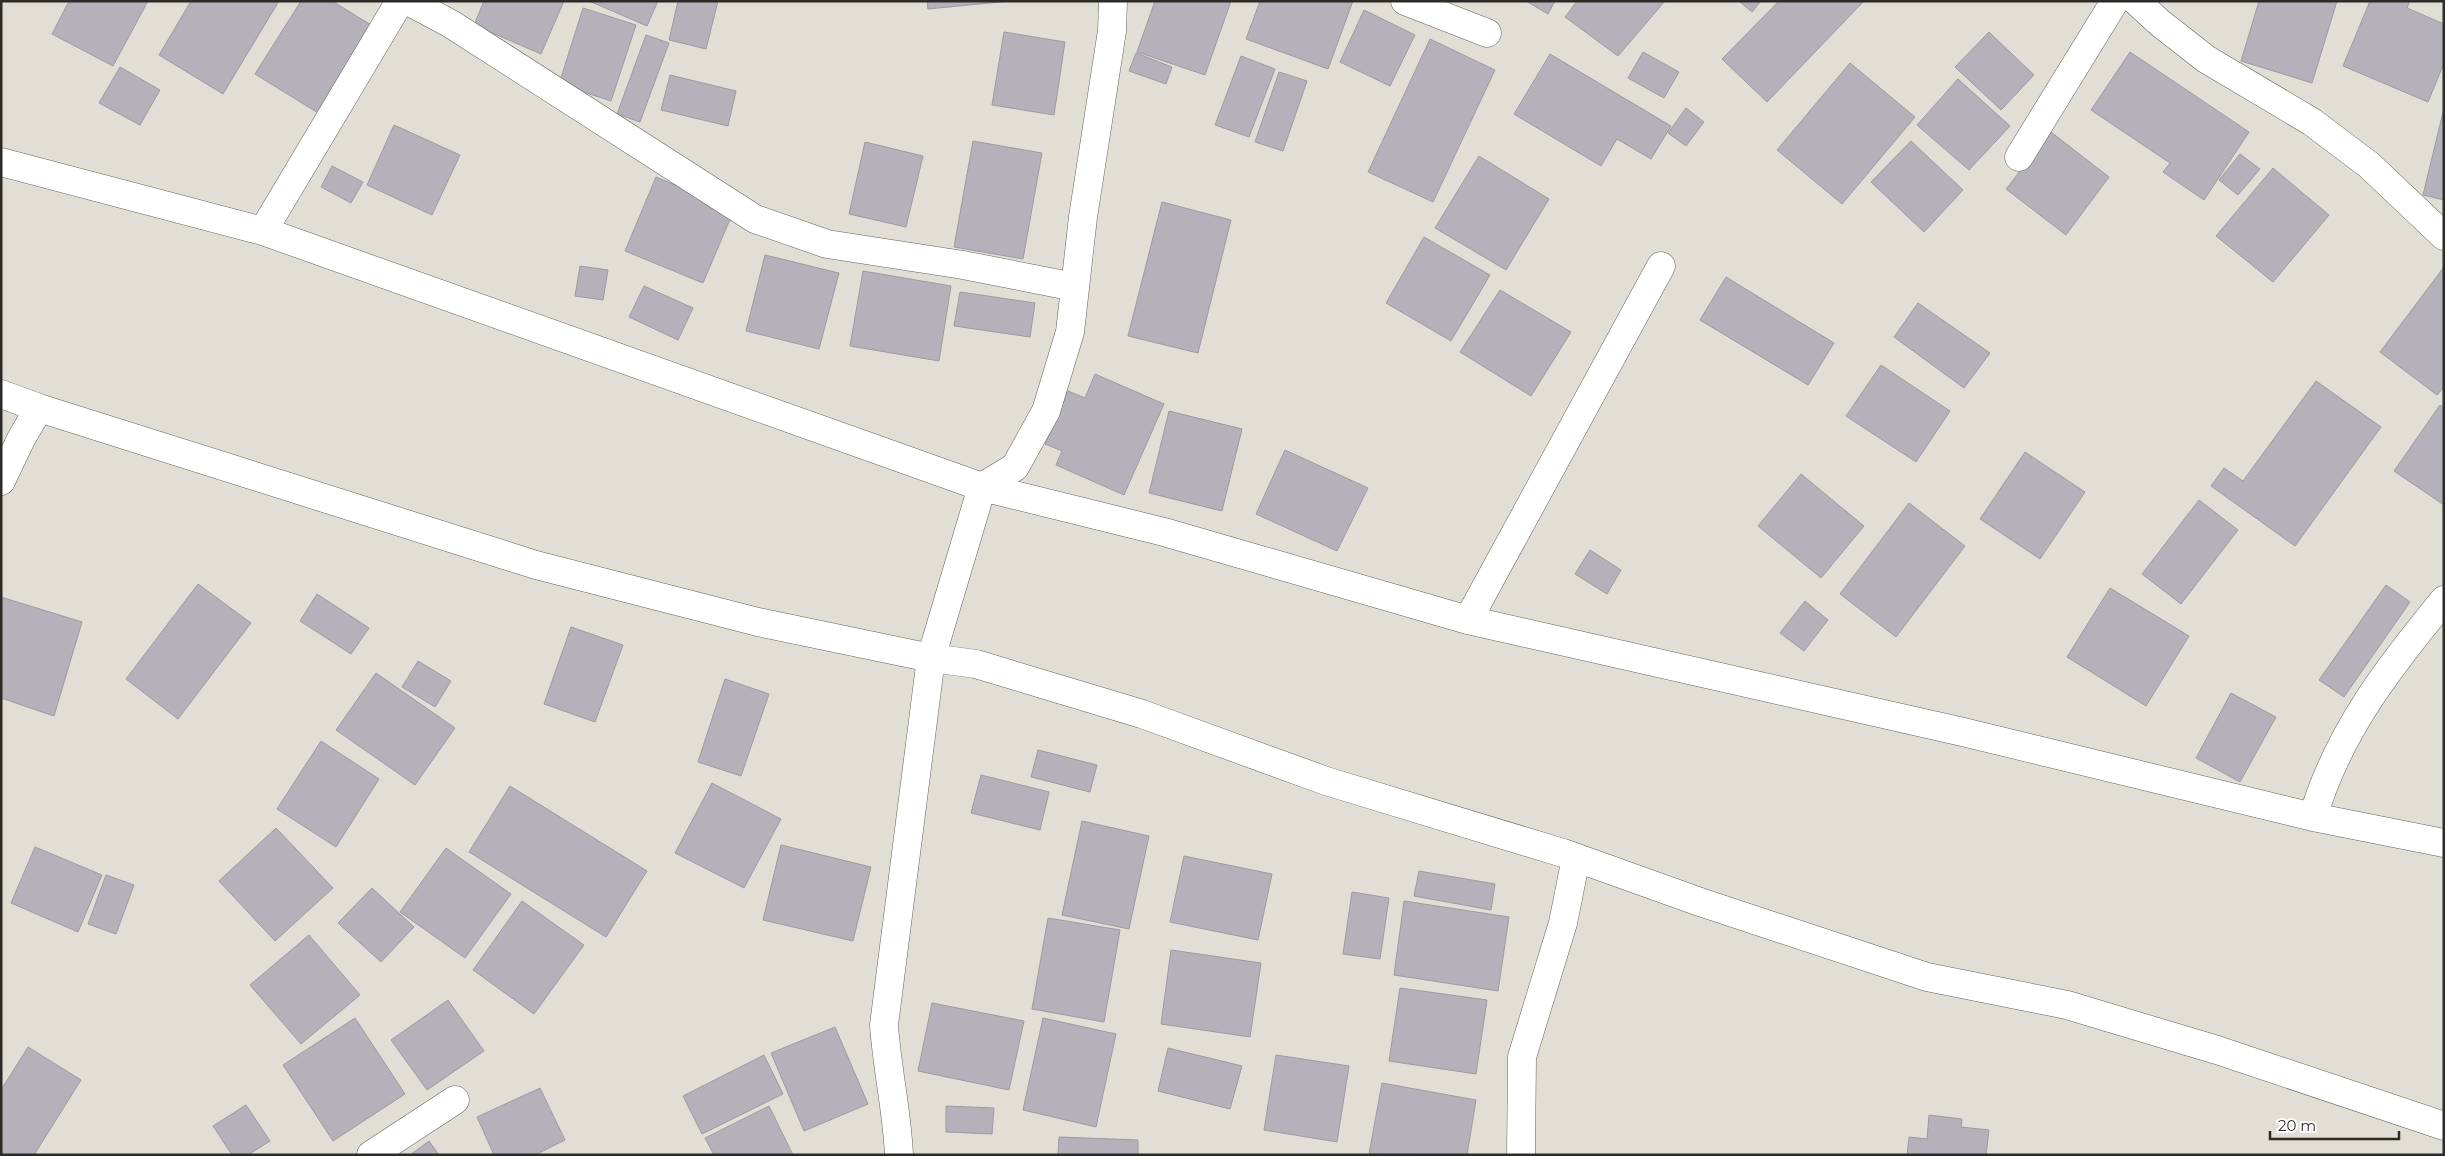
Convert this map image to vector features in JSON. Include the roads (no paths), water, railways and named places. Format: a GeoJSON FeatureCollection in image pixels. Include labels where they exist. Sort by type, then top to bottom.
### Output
{"type":"FeatureCollection","features":[{"type":"Feature","properties":{"kind":"street"},"geometry":{"type":"LineString","coordinates":[[263,231],[400,1]]}},
{"type":"Feature","properties":{"kind":"street"},"geometry":{"type":"LineString","coordinates":[[408,1],[451,24],[755,219],[827,244],[963,265],[1075,287]]}},
{"type":"Feature","properties":{"kind":"street"},"geometry":{"type":"LineString","coordinates":[[899,1155],[898,1127],[887,1062],[884,1025],[931,658],[982,487],[1015,467],[1046,411],[1070,332],[1083,217],[1112,31],[1113,1]]}},
{"type":"Feature","properties":{"kind":"street"},"geometry":{"type":"LineString","coordinates":[[1405,1],[1488,33]]}},
{"type":"Feature","properties":{"kind":"street"},"geometry":{"type":"LineString","coordinates":[[2018,156],[2115,1]]}},
{"type":"Feature","properties":{"kind":"street"},"geometry":{"type":"LineString","coordinates":[[2136,1],[2160,24],[2206,59],[2312,122],[2369,165],[2444,236]]}},
{"type":"Feature","properties":{"kind":"street"},"geometry":{"type":"LineString","coordinates":[[1,162],[263,231],[982,487],[1164,532],[1468,620],[1963,732],[2313,817],[2444,843]]}},
{"type":"Feature","properties":{"kind":"street"},"geometry":{"type":"LineString","coordinates":[[1468,620],[1661,266]]}},
{"type":"Feature","properties":{"kind":"street"},"geometry":{"type":"LineString","coordinates":[[1,394],[39,408],[536,566],[758,622],[931,658],[976,664],[1133,712],[1326,782],[1576,858],[1700,902],[1927,977],[2068,1005],[2216,1050],[2444,1126]]}},
{"type":"Feature","properties":{"kind":"street"},"geometry":{"type":"LineString","coordinates":[[1,481],[21,439],[39,408]]}},
{"type":"Feature","properties":{"kind":"street"},"geometry":{"type":"LineString","coordinates":[[2313,817],[2320,793],[2355,718],[2402,651],[2444,600]]}},
{"type":"Feature","properties":{"kind":"street"},"geometry":{"type":"LineString","coordinates":[[1521,1155],[1522,1057],[1563,923],[1576,858]]}},
{"type":"Feature","properties":{"kind":"street"},"geometry":{"type":"LineString","coordinates":[[371,1155],[455,1100]]}}]}
